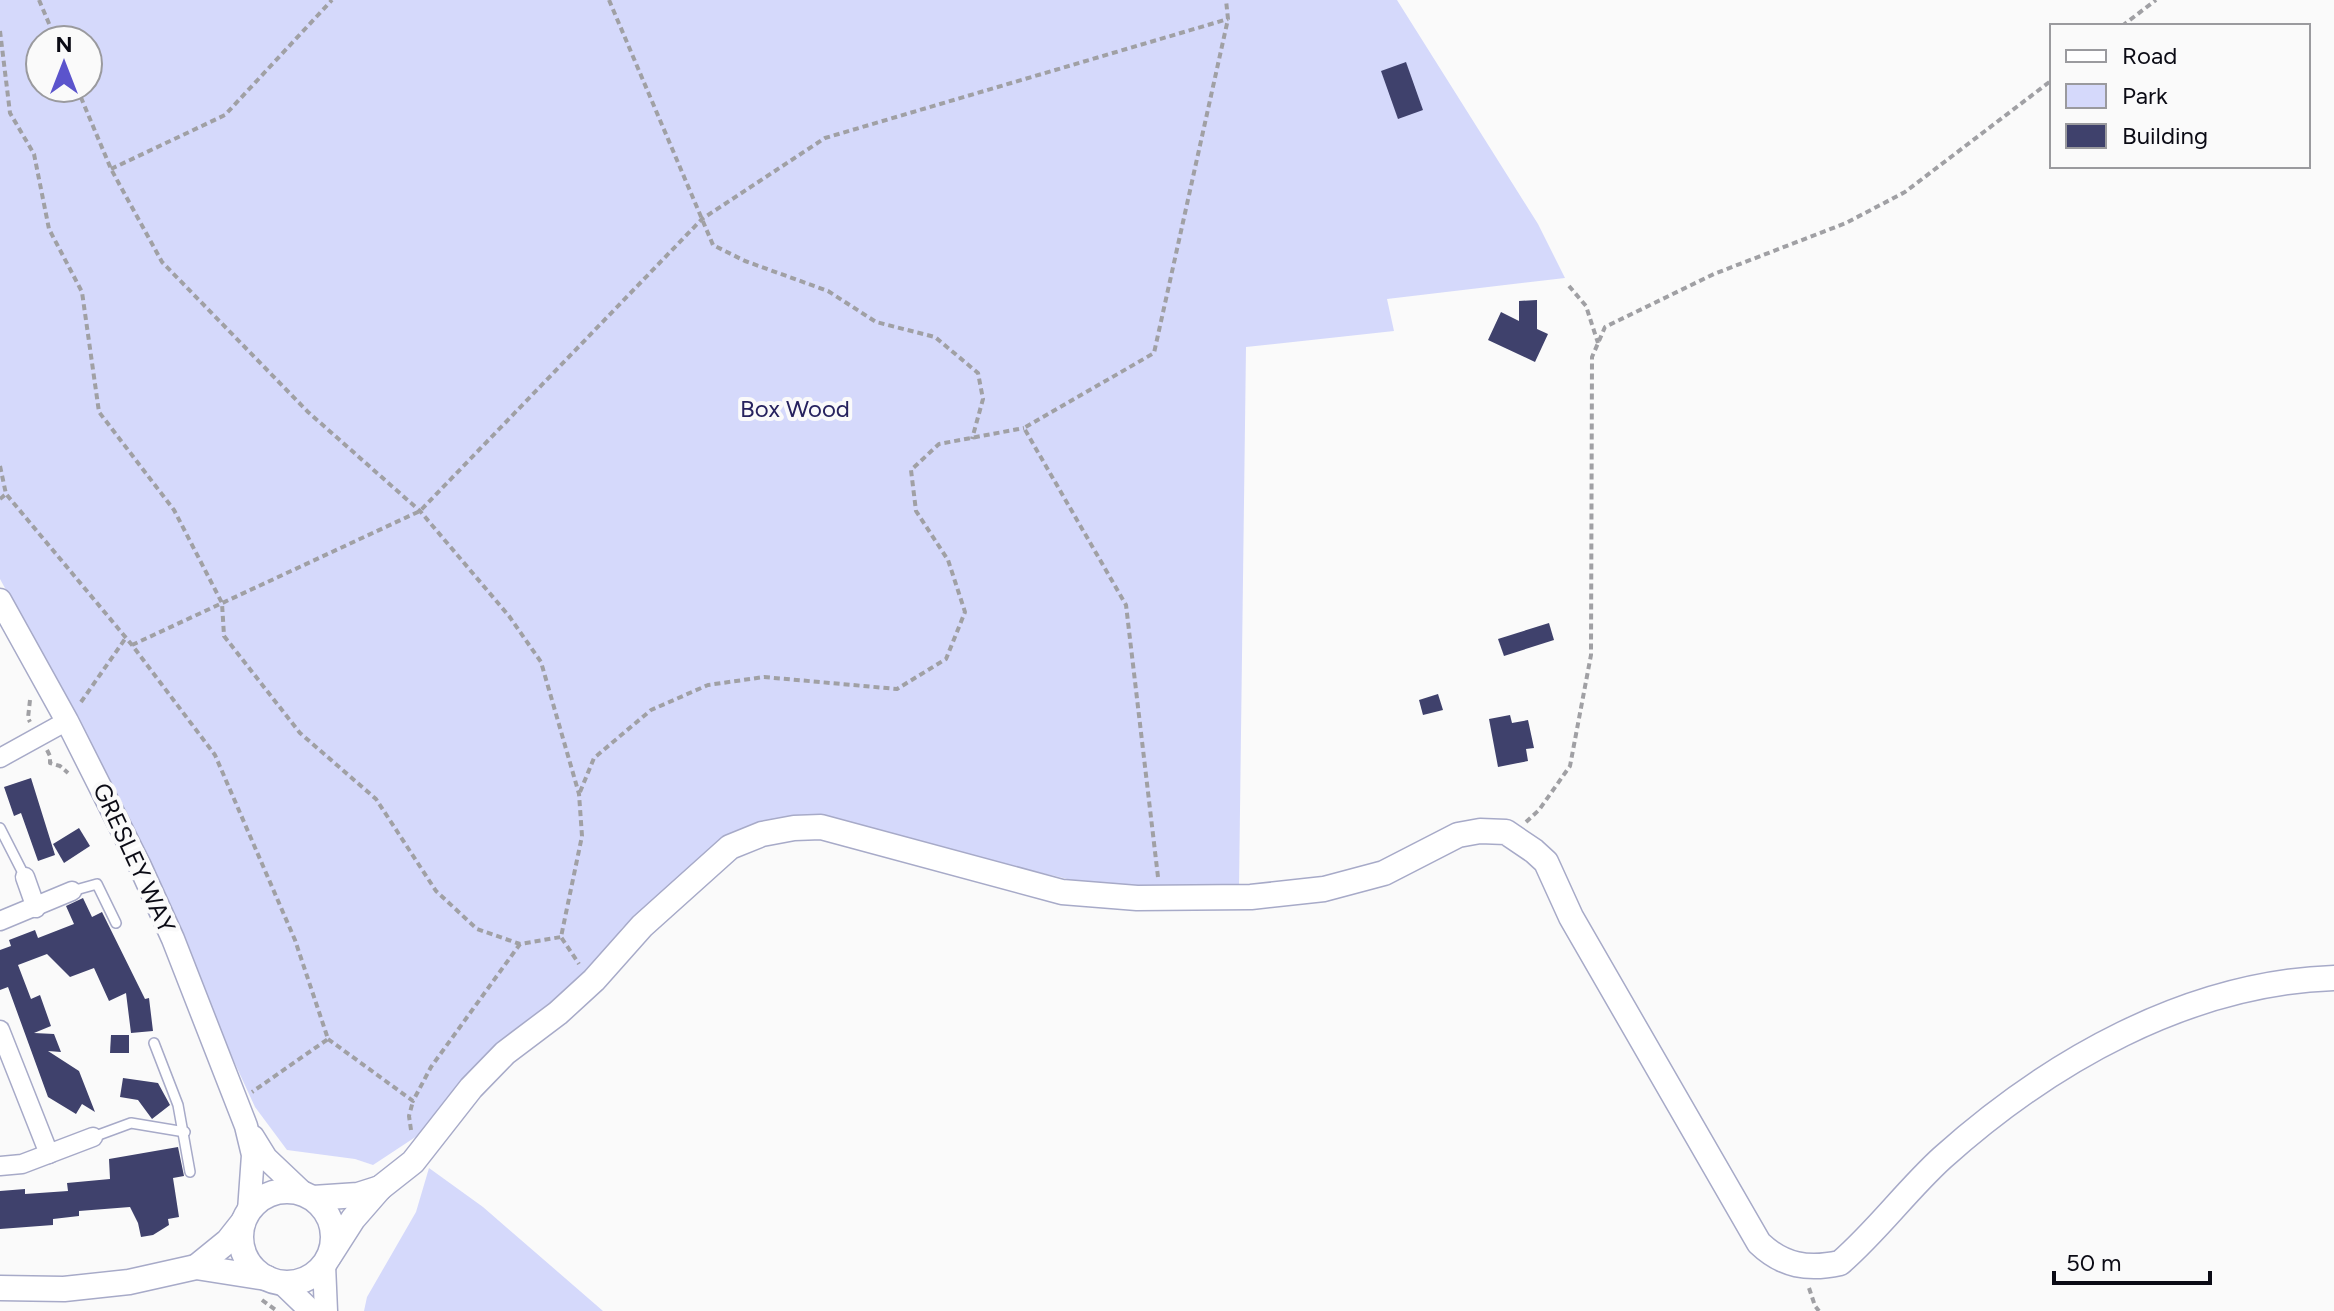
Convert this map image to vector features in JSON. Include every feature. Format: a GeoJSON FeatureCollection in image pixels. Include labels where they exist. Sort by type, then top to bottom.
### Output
{"type":"FeatureCollection","features":[{"type":"Feature","properties":{"kind":"main road"},"geometry":{"type":"LineString","coordinates":[[0,1288],[64,1289],[129,1282],[196,1267],[275,1280],[305,1279],[327,1260],[353,1219],[380,1188],[413,1162],[471,1088],[505,1053],[558,1013],[594,980],[642,926],[730,847],[762,834],[794,828],[821,827],[1062,892],[1160,898],[1251,897],[1324,889],[1384,873],[1458,835],[1480,831],[1506,832],[1546,862],[1571,917],[1759,1243],[1774,1257],[1802,1266],[1821,1267],[1840,1263],[1940,1160],[1987,1119],[2011,1099],[2091,1049],[2185,1007],[2246,990],[2304,979],[2334,978]]}},
{"type":"Feature","properties":{"kind":"main road"},"geometry":{"type":"LineString","coordinates":[[196,1267],[228,1241],[246,1216],[268,1195],[281,1191],[308,1196],[358,1195],[380,1188]]}},
{"type":"Feature","properties":{"kind":"main road"},"geometry":{"type":"LineString","coordinates":[[308,1196],[329,1217],[333,1238],[327,1260]]}},
{"type":"Feature","properties":{"kind":"main road"},"geometry":{"type":"LineString","coordinates":[[246,1216],[241,1235],[246,1259],[275,1280]]}},
{"type":"Feature","properties":{"kind":"street","name":"GRESLEY WAY"},"geometry":{"type":"LineString","coordinates":[[0,600],[67,721],[173,939],[246,1126],[253,1155],[246,1216]]}},
{"type":"Feature","properties":{"kind":"street"},"geometry":{"type":"LineString","coordinates":[[0,758],[67,721]]}},
{"type":"Feature","properties":{"kind":"street"},"geometry":{"type":"LineString","coordinates":[[25,877],[36,908]]}},
{"type":"Feature","properties":{"kind":"street"},"geometry":{"type":"LineString","coordinates":[[0,921],[72,891]]}},
{"type":"Feature","properties":{"kind":"street"},"geometry":{"type":"LineString","coordinates":[[0,1030],[49,1154]]}},
{"type":"Feature","properties":{"kind":"street","name":"GRESLEY WAY"},"geometry":{"type":"LineString","coordinates":[[246,1126],[266,1158],[308,1196]]}},
{"type":"Feature","properties":{"kind":"street"},"geometry":{"type":"LineString","coordinates":[[0,1166],[22,1164],[93,1137]]}},
{"type":"Feature","properties":{"kind":"street"},"geometry":{"type":"LineString","coordinates":[[326,1311],[327,1260]]}},
{"type":"Feature","properties":{"kind":"street"},"geometry":{"type":"LineString","coordinates":[[275,1280],[311,1311]]}},
{"type":"Feature","properties":{"kind":"lane"},"geometry":{"type":"LineString","coordinates":[[0,828],[25,877]]}},
{"type":"Feature","properties":{"kind":"lane"},"geometry":{"type":"LineString","coordinates":[[72,891],[97,884],[116,923]]}},
{"type":"Feature","properties":{"kind":"lane"},"geometry":{"type":"LineString","coordinates":[[154,1043],[178,1105],[190,1172]]}},
{"type":"Feature","properties":{"kind":"lane"},"geometry":{"type":"LineString","coordinates":[[93,1137],[131,1123],[185,1132]]}},
{"type":"Feature","properties":{"kind":"path"},"geometry":{"type":"LineString","coordinates":[[39,0],[49,24]]}},
{"type":"Feature","properties":{"kind":"path"},"geometry":{"type":"LineString","coordinates":[[111,169],[225,115],[332,0]]}},
{"type":"Feature","properties":{"kind":"path"},"geometry":{"type":"LineString","coordinates":[[609,0],[713,245],[745,261],[828,291],[876,322],[935,337],[978,373],[983,399],[972,439]]}},
{"type":"Feature","properties":{"kind":"path"},"geometry":{"type":"LineString","coordinates":[[579,794],[594,758],[651,710],[708,685],[764,677],[897,689],[946,659],[965,612],[948,560],[916,511],[911,470],[939,444],[1024,428],[1154,353],[1228,19],[1226,0]]}},
{"type":"Feature","properties":{"kind":"path"},"geometry":{"type":"LineString","coordinates":[[2125,24],[2156,0]]}},
{"type":"Feature","properties":{"kind":"path"},"geometry":{"type":"LineString","coordinates":[[132,645],[420,511],[702,219],[825,138],[1228,19]]}},
{"type":"Feature","properties":{"kind":"path"},"geometry":{"type":"LineString","coordinates":[[0,31],[10,113],[34,154],[49,229],[82,292],[99,412],[174,510],[222,603],[224,636],[300,733],[376,799],[436,891],[477,929],[520,944],[561,937]]}},
{"type":"Feature","properties":{"kind":"path"},"geometry":{"type":"LineString","coordinates":[[1511,835],[1539,810],[1570,766],[1591,655],[1592,357],[1605,327],[1714,274],[1846,223],[1905,192],[2050,82]]}},
{"type":"Feature","properties":{"kind":"path"},"geometry":{"type":"LineString","coordinates":[[84,104],[111,169],[162,262],[308,412],[420,511],[509,616],[541,662],[579,794],[582,836],[561,937],[575,960],[594,980]]}},
{"type":"Feature","properties":{"kind":"path"},"geometry":{"type":"LineString","coordinates":[[1569,286],[1586,306],[1598,343]]}},
{"type":"Feature","properties":{"kind":"path"},"geometry":{"type":"LineString","coordinates":[[1024,428],[1126,605],[1160,898]]}},
{"type":"Feature","properties":{"kind":"path"},"geometry":{"type":"LineString","coordinates":[[0,466],[6,494],[132,645],[215,755],[295,940],[328,1039],[413,1101],[431,1067],[520,944]]}},
{"type":"Feature","properties":{"kind":"path"},"geometry":{"type":"LineString","coordinates":[[0,499],[6,494]]}},
{"type":"Feature","properties":{"kind":"path"},"geometry":{"type":"LineString","coordinates":[[67,721],[125,639]]}},
{"type":"Feature","properties":{"kind":"path"},"geometry":{"type":"LineString","coordinates":[[29,693],[28,718],[50,756],[50,763],[60,766],[73,780]]}},
{"type":"Feature","properties":{"kind":"path"},"geometry":{"type":"LineString","coordinates":[[237,1103],[328,1039]]}},
{"type":"Feature","properties":{"kind":"green space","name":"Box Wood"},"geometry":{"type":"Polygon","coordinates":[[[0,0],[1397,0],[1538,224],[1565,278],[1387,299],[1394,331],[1246,347],[1239,888],[1190,890],[1080,882],[932,847],[822,816],[707,857],[622,928],[593,974],[491,1049],[417,1136],[373,1165],[355,1159],[287,1150],[255,1107],[76,718],[0,579],[0,0]]]}},
{"type":"Feature","properties":{"kind":"green space"},"geometry":{"type":"Polygon","coordinates":[[[429,1168],[483,1207],[603,1311],[364,1311],[367,1297],[416,1212],[429,1168]]]}},
{"type":"Feature","properties":{"kind":"building"},"geometry":{"type":"Polygon","coordinates":[[[1406,62],[1423,110],[1398,119],[1381,71],[1406,62]]]}},
{"type":"Feature","properties":{"kind":"building"},"geometry":{"type":"Polygon","coordinates":[[[1537,300],[1537,329],[1548,334],[1535,362],[1488,340],[1501,312],[1519,321],[1519,301],[1537,300]]]}},
{"type":"Feature","properties":{"kind":"building"},"geometry":{"type":"Polygon","coordinates":[[[1549,623],[1554,640],[1504,656],[1498,639],[1549,623]]]}},
{"type":"Feature","properties":{"kind":"building"},"geometry":{"type":"Polygon","coordinates":[[[1438,694],[1443,710],[1423,715],[1419,700],[1438,694]]]}},
{"type":"Feature","properties":{"kind":"building"},"geometry":{"type":"Polygon","coordinates":[[[1510,715],[1512,723],[1528,720],[1534,748],[1526,749],[1528,761],[1498,767],[1489,719],[1510,715]]]}},
{"type":"Feature","properties":{"kind":"building"},"geometry":{"type":"Polygon","coordinates":[[[31,778],[55,855],[38,861],[21,813],[14,816],[4,787],[31,778]]]}},
{"type":"Feature","properties":{"kind":"building"},"geometry":{"type":"Polygon","coordinates":[[[79,828],[90,846],[64,863],[53,844],[79,828]]]}},
{"type":"Feature","properties":{"kind":"building"},"geometry":{"type":"Polygon","coordinates":[[[83,898],[92,917],[102,912],[145,999],[149,998],[153,1031],[131,1033],[126,993],[109,1001],[94,968],[70,977],[47,954],[18,965],[31,999],[40,995],[51,1026],[34,1033],[54,1034],[61,1052],[48,1051],[79,1071],[95,1112],[82,1104],[76,1114],[48,1097],[8,987],[0,990],[0,950],[11,946],[9,940],[35,930],[38,938],[74,924],[66,906],[83,898]]]}},
{"type":"Feature","properties":{"kind":"building"},"geometry":{"type":"Polygon","coordinates":[[[111,1035],[129,1035],[129,1053],[110,1053],[111,1035]]]}},
{"type":"Feature","properties":{"kind":"building"},"geometry":{"type":"Polygon","coordinates":[[[123,1078],[158,1083],[170,1105],[152,1119],[138,1100],[120,1097],[123,1078]]]}},
{"type":"Feature","properties":{"kind":"building"},"geometry":{"type":"Polygon","coordinates":[[[178,1147],[184,1176],[173,1178],[179,1217],[168,1219],[169,1225],[153,1235],[141,1237],[130,1207],[79,1211],[79,1216],[53,1219],[53,1225],[0,1229],[0,1191],[25,1189],[25,1194],[68,1191],[67,1183],[110,1179],[109,1159],[178,1147]]]}}]}
